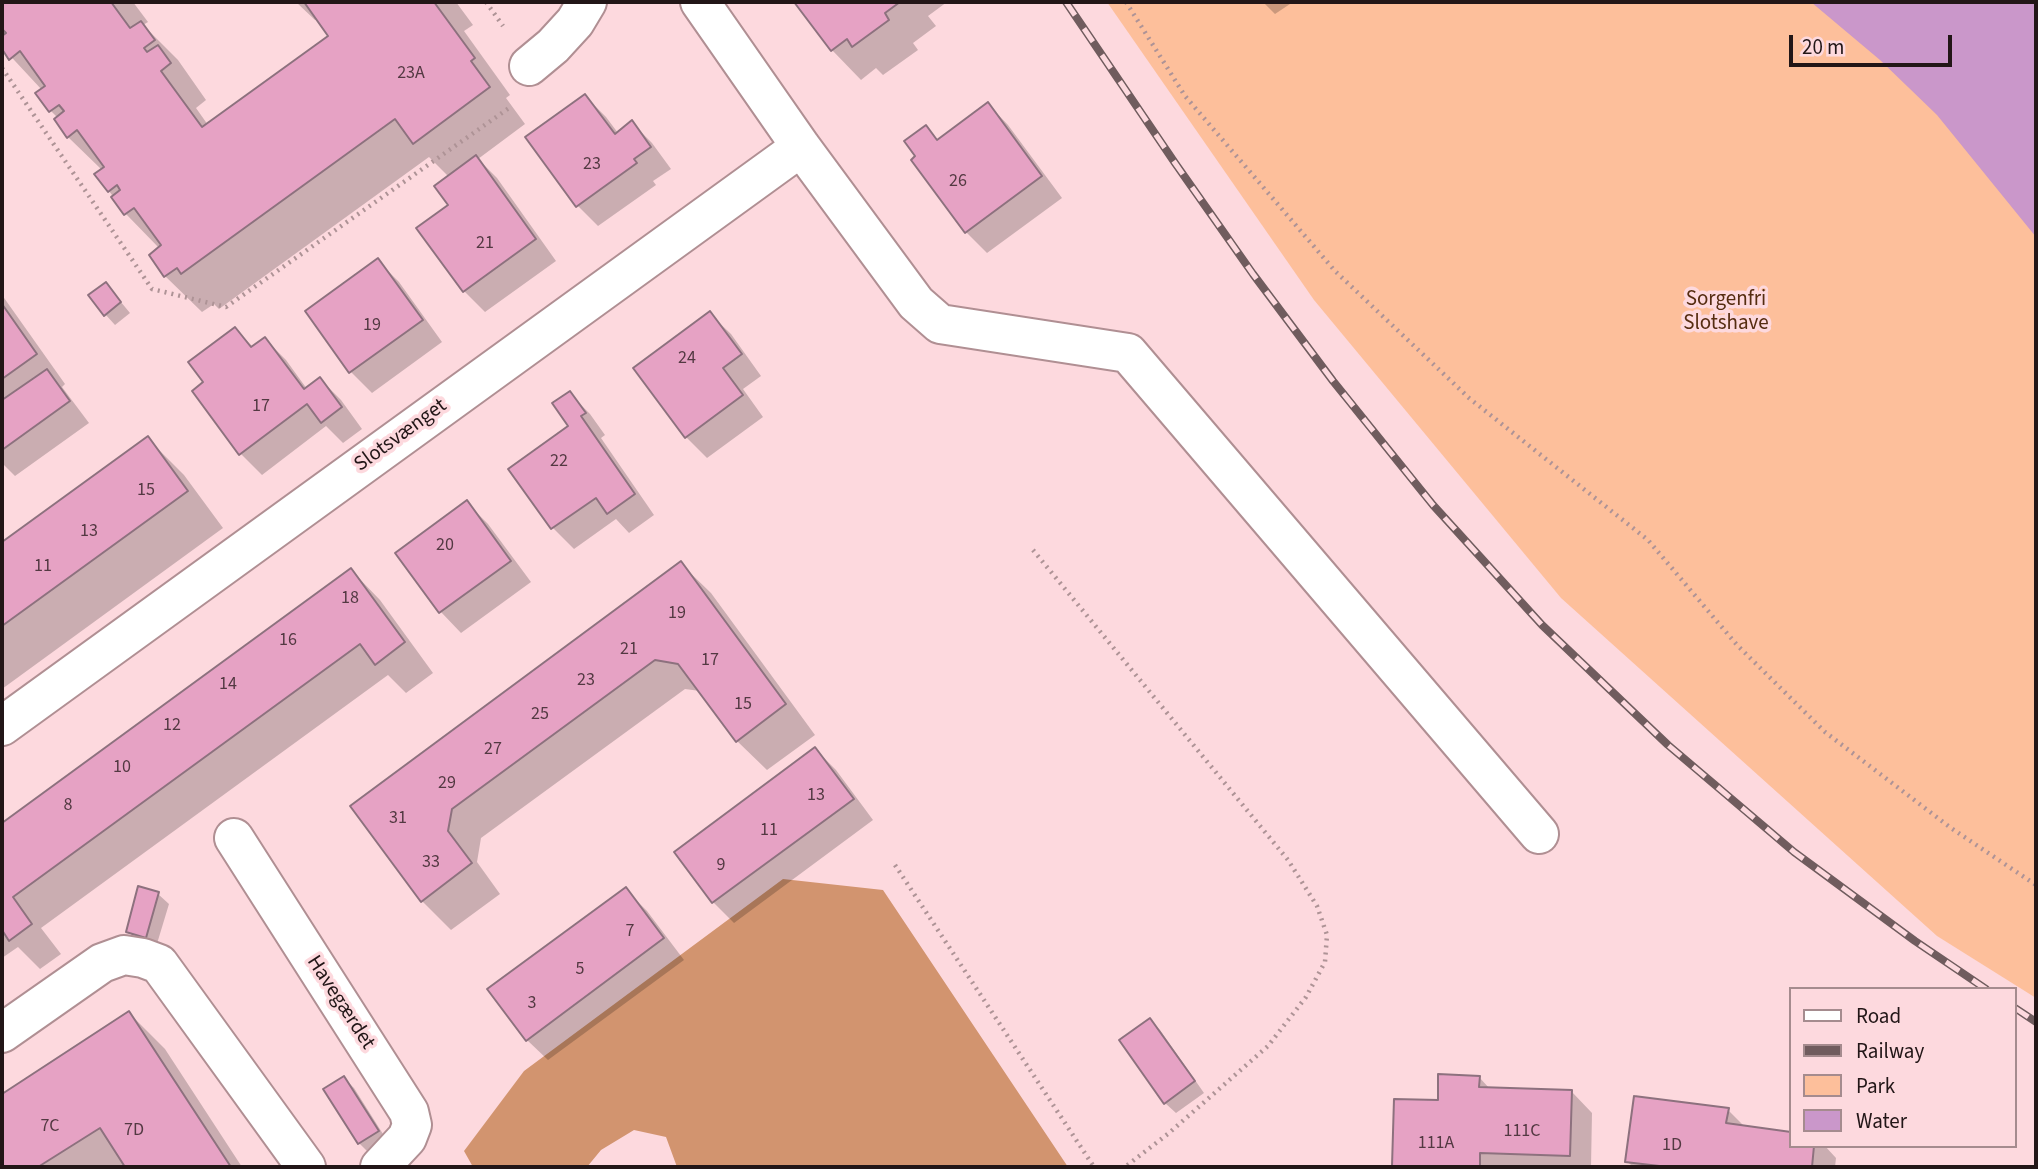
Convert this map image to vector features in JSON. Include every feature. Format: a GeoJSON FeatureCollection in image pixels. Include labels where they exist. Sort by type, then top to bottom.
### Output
{"type":"FeatureCollection","features":[{"type":"Feature","properties":{"kind":"street"},"geometry":{"type":"LineString","coordinates":[[529,66],[554,46],[575,22],[587,2]]}},
{"type":"Feature","properties":{"kind":"street"},"geometry":{"type":"LineString","coordinates":[[699,2],[916,303],[940,324],[1128,353],[1539,834]]}},
{"type":"Feature","properties":{"kind":"street","name":"Slotsvænget"},"geometry":{"type":"LineString","coordinates":[[2,726],[801,147]]}},
{"type":"Feature","properties":{"kind":"street","name":"Havegærdet"},"geometry":{"type":"LineString","coordinates":[[234,838],[409,1112],[412,1125],[407,1138],[380,1167]]}},
{"type":"Feature","properties":{"kind":"street"},"geometry":{"type":"LineString","coordinates":[[2,1033],[102,963],[124,955],[143,957],[159,964],[306,1167]]}},
{"type":"Feature","properties":{"kind":"path"},"geometry":{"type":"LineString","coordinates":[[486,2],[490,7]]}},
{"type":"Feature","properties":{"kind":"path"},"geometry":{"type":"LineString","coordinates":[[1126,2],[1185,96],[1335,271],[1469,398],[1648,540],[1737,645],[1825,732],[1951,828],[2036,885]]}},
{"type":"Feature","properties":{"kind":"path"},"geometry":{"type":"LineString","coordinates":[[2,68],[152,289],[226,307],[517,103],[529,66]]}},
{"type":"Feature","properties":{"kind":"path"},"geometry":{"type":"LineString","coordinates":[[1033,550],[1288,860],[1317,906],[1327,935],[1325,962],[1306,996],[1268,1046],[1169,1133],[1125,1167]]}},
{"type":"Feature","properties":{"kind":"path"},"geometry":{"type":"LineString","coordinates":[[895,864],[1094,1167]]}},
{"type":"Feature","properties":{"kind":"green space","name":"Sorgenfri Slotshave"},"geometry":{"type":"Polygon","coordinates":[[[1107,2],[2036,2],[2036,998],[1937,936],[1561,598],[1314,300],[1107,2]]]}},
{"type":"Feature","properties":{"kind":"shaded area"},"geometry":{"type":"Polygon","coordinates":[[[783,879],[883,890],[1068,1167],[677,1167],[666,1137],[634,1130],[601,1150],[587,1167],[473,1167],[464,1151],[524,1071],[783,879]]]}},
{"type":"Feature","properties":{"kind":"water"},"geometry":{"type":"Polygon","coordinates":[[[1811,2],[2036,2],[2036,237],[1937,115],[1880,60],[1811,2]]]}},
{"type":"Feature","properties":{"kind":"building"},"geometry":{"type":"Polygon","coordinates":[[[2,2],[111,2],[130,28],[141,21],[155,40],[144,48],[147,52],[158,45],[171,63],[161,71],[202,127],[328,36],[304,2],[434,2],[475,58],[471,61],[490,87],[413,144],[395,119],[181,274],[177,268],[164,277],[149,255],[161,245],[134,208],[124,215],[111,197],[120,190],[117,185],[108,192],[94,174],[104,167],[77,130],[67,138],[54,119],[64,111],[59,105],[49,112],[35,93],[45,86],[20,51],[9,60],[2,49],[2,36],[6,33],[2,29],[2,2]]]}},
{"type":"Feature","properties":{"kind":"building"},"geometry":{"type":"Polygon","coordinates":[[[794,2],[900,2],[885,13],[889,20],[852,47],[847,39],[831,51],[794,2]]]}},
{"type":"Feature","properties":{"kind":"building"},"geometry":{"type":"Polygon","coordinates":[[[585,94],[615,134],[632,120],[651,147],[634,159],[637,163],[576,207],[525,137],[585,94]]]}},
{"type":"Feature","properties":{"kind":"building"},"geometry":{"type":"Polygon","coordinates":[[[988,102],[1042,176],[965,233],[911,160],[915,156],[904,141],[926,125],[937,140],[988,102]]]}},
{"type":"Feature","properties":{"kind":"building"},"geometry":{"type":"Polygon","coordinates":[[[476,155],[536,239],[463,292],[416,228],[448,205],[434,186],[476,155]]]}},
{"type":"Feature","properties":{"kind":"building"},"geometry":{"type":"Polygon","coordinates":[[[378,258],[423,320],[349,373],[305,311],[378,258]]]}},
{"type":"Feature","properties":{"kind":"building"},"geometry":{"type":"Polygon","coordinates":[[[106,282],[121,302],[104,316],[88,295],[106,282]]]}},
{"type":"Feature","properties":{"kind":"building"},"geometry":{"type":"Polygon","coordinates":[[[2,304],[37,354],[2,379],[2,304]]]}},
{"type":"Feature","properties":{"kind":"building"},"geometry":{"type":"Polygon","coordinates":[[[710,311],[742,354],[723,368],[743,395],[685,438],[633,368],[710,311]]]}},
{"type":"Feature","properties":{"kind":"building"},"geometry":{"type":"Polygon","coordinates":[[[235,327],[251,347],[265,337],[304,389],[320,377],[342,407],[321,423],[307,404],[239,455],[192,391],[203,382],[188,362],[235,327]]]}},
{"type":"Feature","properties":{"kind":"building"},"geometry":{"type":"Polygon","coordinates":[[[47,369],[70,401],[2,450],[2,400],[47,369]]]}},
{"type":"Feature","properties":{"kind":"building"},"geometry":{"type":"Polygon","coordinates":[[[570,391],[586,413],[581,416],[635,494],[607,514],[596,498],[551,529],[508,469],[568,426],[552,403],[570,391]]]}},
{"type":"Feature","properties":{"kind":"building"},"geometry":{"type":"Polygon","coordinates":[[[148,436],[188,491],[2,626],[2,542],[148,436]]]}},
{"type":"Feature","properties":{"kind":"building"},"geometry":{"type":"Polygon","coordinates":[[[467,500],[511,561],[439,613],[395,553],[467,500]]]}},
{"type":"Feature","properties":{"kind":"building"},"geometry":{"type":"Polygon","coordinates":[[[681,561],[786,704],[736,742],[678,664],[655,660],[452,809],[448,831],[472,863],[421,902],[350,806],[681,561]]]}},
{"type":"Feature","properties":{"kind":"building"},"geometry":{"type":"Polygon","coordinates":[[[351,568],[405,642],[375,665],[360,644],[13,897],[32,924],[9,941],[2,930],[2,823],[351,568]]]}},
{"type":"Feature","properties":{"kind":"building"},"geometry":{"type":"Polygon","coordinates":[[[815,747],[854,799],[712,903],[674,852],[815,747]]]}},
{"type":"Feature","properties":{"kind":"building"},"geometry":{"type":"Polygon","coordinates":[[[138,886],[159,892],[146,938],[126,932],[138,886]]]}},
{"type":"Feature","properties":{"kind":"building"},"geometry":{"type":"Polygon","coordinates":[[[626,887],[664,938],[526,1041],[487,989],[626,887]]]}},
{"type":"Feature","properties":{"kind":"building"},"geometry":{"type":"Polygon","coordinates":[[[129,1011],[231,1167],[125,1167],[100,1128],[38,1167],[2,1167],[2,1094],[129,1011]]]}},
{"type":"Feature","properties":{"kind":"building"},"geometry":{"type":"Polygon","coordinates":[[[1150,1018],[1195,1081],[1164,1104],[1119,1040],[1150,1018]]]}},
{"type":"Feature","properties":{"kind":"building"},"geometry":{"type":"Polygon","coordinates":[[[1438,1074],[1480,1076],[1479,1087],[1572,1090],[1570,1156],[1480,1153],[1480,1167],[1392,1166],[1394,1099],[1438,1100],[1438,1074]]]}},
{"type":"Feature","properties":{"kind":"building"},"geometry":{"type":"Polygon","coordinates":[[[344,1076],[379,1131],[358,1144],[323,1089],[344,1076]]]}},
{"type":"Feature","properties":{"kind":"building"},"geometry":{"type":"Polygon","coordinates":[[[1634,1096],[1729,1108],[1726,1123],[1790,1132],[1790,1148],[1814,1148],[1812,1167],[1668,1167],[1625,1162],[1634,1096]]]}},
{"type":"Feature","properties":{"kind":"railway"},"geometry":{"type":"LineString","coordinates":[[1066,2],[1253,274],[1333,381],[1433,505],[1542,625],[1668,745],[1794,852],[1915,941],[1983,987]]}},
{"type":"Feature","properties":{"kind":"railway"},"geometry":{"type":"LineString","coordinates":[[2017,1009],[2036,1022]]}}]}
